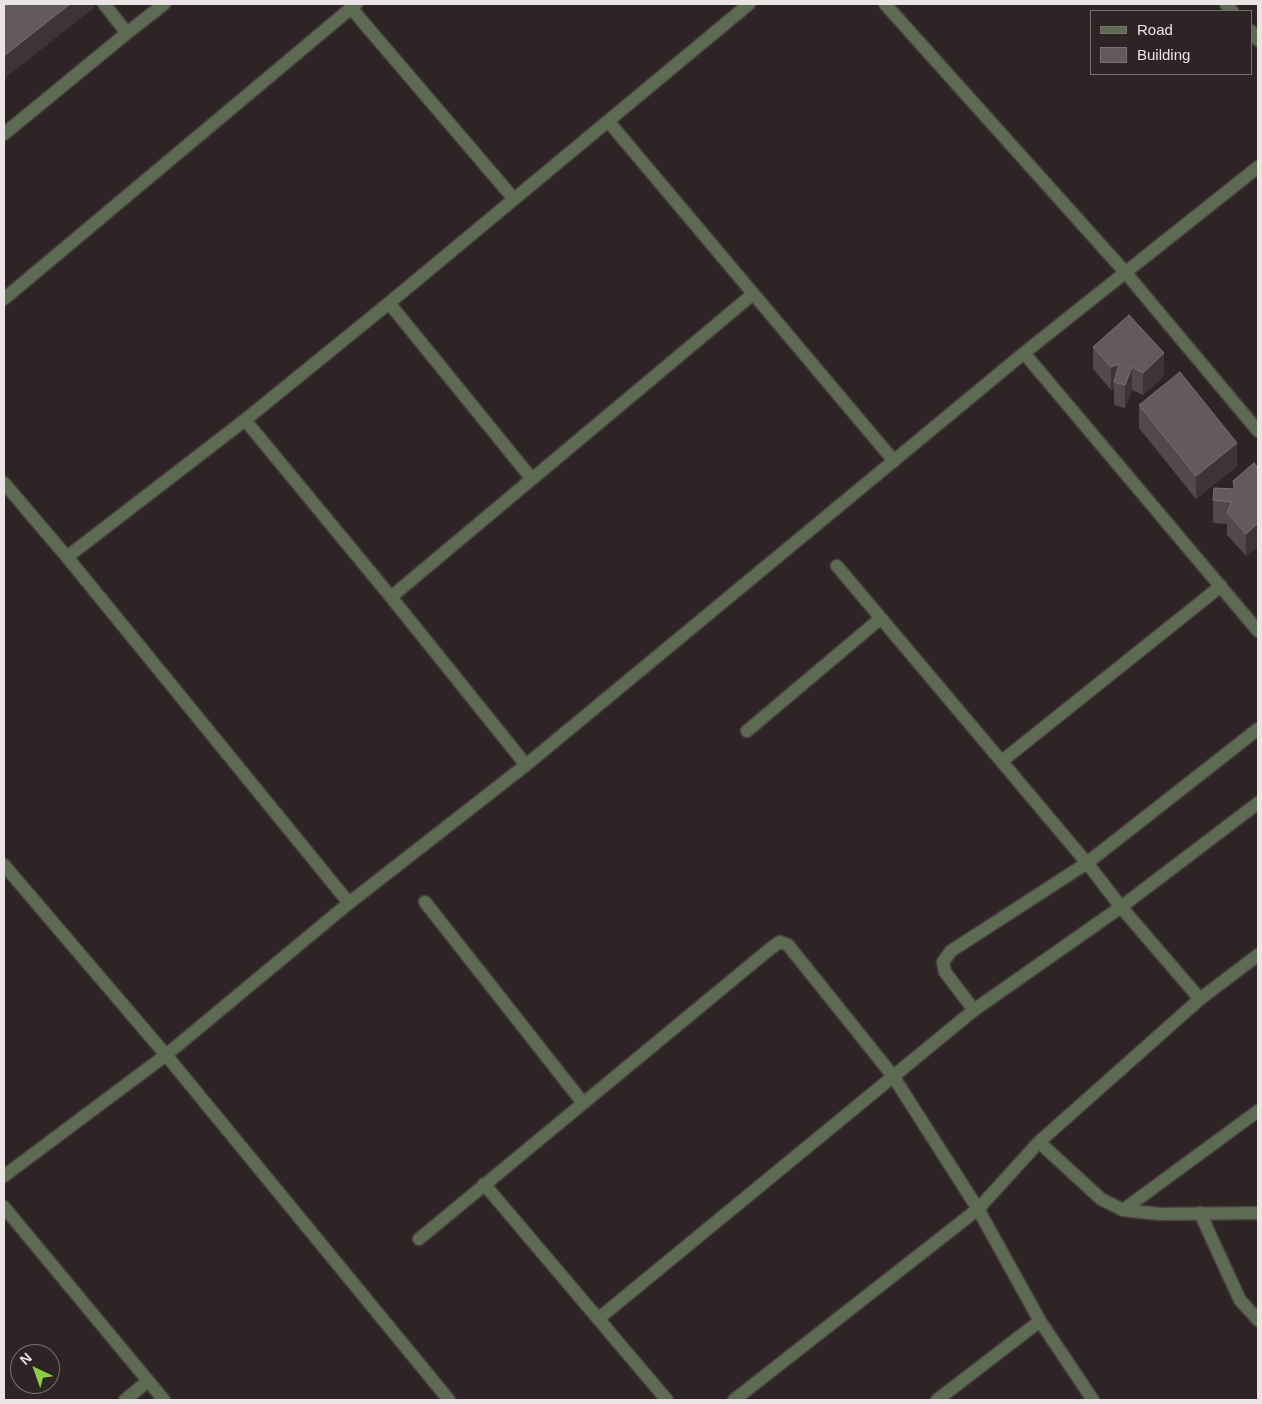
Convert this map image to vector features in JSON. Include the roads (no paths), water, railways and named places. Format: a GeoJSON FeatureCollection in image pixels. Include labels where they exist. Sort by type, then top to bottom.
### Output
{"type":"FeatureCollection","features":[{"type":"Feature","properties":{"kind":"street"},"geometry":{"type":"LineString","coordinates":[[104,4],[127,32]]}},
{"type":"Feature","properties":{"kind":"street"},"geometry":{"type":"LineString","coordinates":[[4,134],[127,32],[164,4]]}},
{"type":"Feature","properties":{"kind":"street"},"geometry":{"type":"LineString","coordinates":[[67,557],[245,420],[749,4]]}},
{"type":"Feature","properties":{"kind":"street"},"geometry":{"type":"LineString","coordinates":[[885,4],[1125,272],[1258,431]]}},
{"type":"Feature","properties":{"kind":"street"},"geometry":{"type":"LineString","coordinates":[[4,298],[354,6],[514,198]]}},
{"type":"Feature","properties":{"kind":"street"},"geometry":{"type":"LineString","coordinates":[[608,121],[894,461]]}},
{"type":"Feature","properties":{"kind":"street"},"geometry":{"type":"LineString","coordinates":[[4,1176],[166,1055],[349,902],[526,765],[1024,353],[1258,167]]}},
{"type":"Feature","properties":{"kind":"street"},"geometry":{"type":"LineString","coordinates":[[391,597],[753,294]]}},
{"type":"Feature","properties":{"kind":"street"},"geometry":{"type":"LineString","coordinates":[[389,303],[532,479]]}},
{"type":"Feature","properties":{"kind":"street"},"geometry":{"type":"LineString","coordinates":[[1024,353],[1258,631]]}},
{"type":"Feature","properties":{"kind":"street"},"geometry":{"type":"LineString","coordinates":[[245,420],[526,765]]}},
{"type":"Feature","properties":{"kind":"street"},"geometry":{"type":"LineString","coordinates":[[4,484],[67,557],[349,902]]}},
{"type":"Feature","properties":{"kind":"street"},"geometry":{"type":"LineString","coordinates":[[838,566],[1087,863],[1121,907],[1200,999]]}},
{"type":"Feature","properties":{"kind":"street"},"geometry":{"type":"LineString","coordinates":[[1002,761],[1221,586]]}},
{"type":"Feature","properties":{"kind":"street"},"geometry":{"type":"LineString","coordinates":[[747,731],[882,618]]}},
{"type":"Feature","properties":{"kind":"street"},"geometry":{"type":"LineString","coordinates":[[974,1010],[945,972],[943,962],[951,951],[1087,863],[1258,729]]}},
{"type":"Feature","properties":{"kind":"street"},"geometry":{"type":"LineString","coordinates":[[598,1319],[974,1010],[1121,907],[1258,803]]}},
{"type":"Feature","properties":{"kind":"street"},"geometry":{"type":"LineString","coordinates":[[4,865],[166,1055],[449,1400]]}},
{"type":"Feature","properties":{"kind":"street"},"geometry":{"type":"LineString","coordinates":[[425,902],[584,1102]]}},
{"type":"Feature","properties":{"kind":"street"},"geometry":{"type":"LineString","coordinates":[[419,1239],[780,942],[788,945],[893,1076],[978,1209],[1040,1321],[1093,1400]]}},
{"type":"Feature","properties":{"kind":"street"},"geometry":{"type":"LineString","coordinates":[[734,1400],[978,1209],[1039,1142],[1200,999],[1258,955]]}},
{"type":"Feature","properties":{"kind":"street"},"geometry":{"type":"LineString","coordinates":[[1122,1210],[1258,1111]]}},
{"type":"Feature","properties":{"kind":"street"},"geometry":{"type":"LineString","coordinates":[[1039,1142],[1101,1199],[1122,1210],[1160,1214],[1258,1213]]}},
{"type":"Feature","properties":{"kind":"street"},"geometry":{"type":"LineString","coordinates":[[484,1184],[667,1400]]}},
{"type":"Feature","properties":{"kind":"street"},"geometry":{"type":"LineString","coordinates":[[4,1207],[164,1400]]}},
{"type":"Feature","properties":{"kind":"street"},"geometry":{"type":"LineString","coordinates":[[1200,1213],[1240,1300],[1258,1320]]}},
{"type":"Feature","properties":{"kind":"street"},"geometry":{"type":"LineString","coordinates":[[937,1400],[1040,1321]]}},
{"type":"Feature","properties":{"kind":"street"},"geometry":{"type":"LineString","coordinates":[[125,1400],[148,1381]]}}]}
